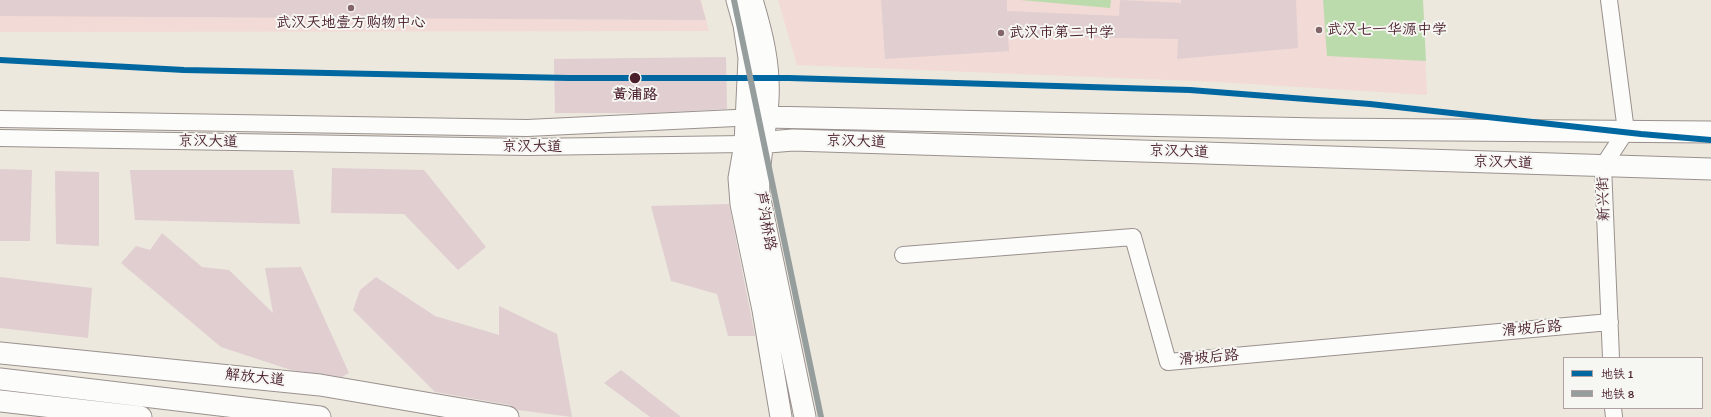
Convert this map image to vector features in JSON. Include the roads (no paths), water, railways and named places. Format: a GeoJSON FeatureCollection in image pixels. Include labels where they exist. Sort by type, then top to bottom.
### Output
{"type":"FeatureCollection","features":[{"type":"Feature","properties":{"kind":"main road","name":"芦沟桥路"},"geometry":{"type":"LineString","coordinates":[[737,0],[744,25],[756,117],[753,143],[759,195],[805,417]]}},
{"type":"Feature","properties":{"kind":"main road","name":"芦沟桥路"},"geometry":{"type":"LineString","coordinates":[[752,0],[764,43],[767,68],[768,100],[756,117]]}},
{"type":"Feature","properties":{"kind":"main road","name":"京汉大道"},"geometry":{"type":"LineString","coordinates":[[756,117],[1318,129],[1711,132]]}},
{"type":"Feature","properties":{"kind":"main road","name":"京汉大道"},"geometry":{"type":"LineString","coordinates":[[753,143],[801,140],[1711,169]]}},
{"type":"Feature","properties":{"kind":"main road","name":"芦沟桥路"},"geometry":{"type":"LineString","coordinates":[[753,143],[739,178],[741,204],[763,310],[781,417]]}},
{"type":"Feature","properties":{"kind":"main road","name":"解放大道"},"geometry":{"type":"LineString","coordinates":[[0,353],[320,385],[508,417]]}},
{"type":"Feature","properties":{"kind":"main road","name":"解放大道"},"geometry":{"type":"LineString","coordinates":[[0,378],[320,417]]}},
{"type":"Feature","properties":{"kind":"main road"},"geometry":{"type":"LineString","coordinates":[[0,401],[141,417]]}},
{"type":"Feature","properties":{"kind":"street"},"geometry":{"type":"LineString","coordinates":[[1609,0],[1626,131]]}},
{"type":"Feature","properties":{"kind":"street","name":"京汉大道"},"geometry":{"type":"LineString","coordinates":[[0,119],[527,128],[756,117]]}},
{"type":"Feature","properties":{"kind":"street","name":"新兴街"},"geometry":{"type":"LineString","coordinates":[[1611,357],[1603,166],[1626,131]]}},
{"type":"Feature","properties":{"kind":"street","name":"京汉大道"},"geometry":{"type":"LineString","coordinates":[[0,138],[527,147],[753,143]]}},
{"type":"Feature","properties":{"kind":"street","name":"滑坡后路"},"geometry":{"type":"LineString","coordinates":[[903,255],[1133,237],[1168,362],[1610,322]]}},
{"type":"Feature","properties":{"kind":"metro line","name":"8"},"geometry":{"type":"LineString","coordinates":[[734,0],[821,417]]}},
{"type":"Feature","properties":{"kind":"metro line","name":"1"},"geometry":{"type":"LineString","coordinates":[[0,60],[184,70],[569,78],[789,78],[1190,90],[1370,104],[1641,134],[1711,140]]}},
{"type":"Feature","properties":{"kind":"place","name":"武汉天地壹方购物中心"},"geometry":{"type":"Point","coordinates":[351,8]}},
{"type":"Feature","properties":{"kind":"place","name":"武汉七一华源中学"},"geometry":{"type":"Point","coordinates":[1319,30]}},
{"type":"Feature","properties":{"kind":"place","name":"武汉市第二中学"},"geometry":{"type":"Point","coordinates":[1001,33]}},
{"type":"Feature","properties":{"kind":"place","name":"黄浦路"},"geometry":{"type":"Point","coordinates":[635,78]}}]}
